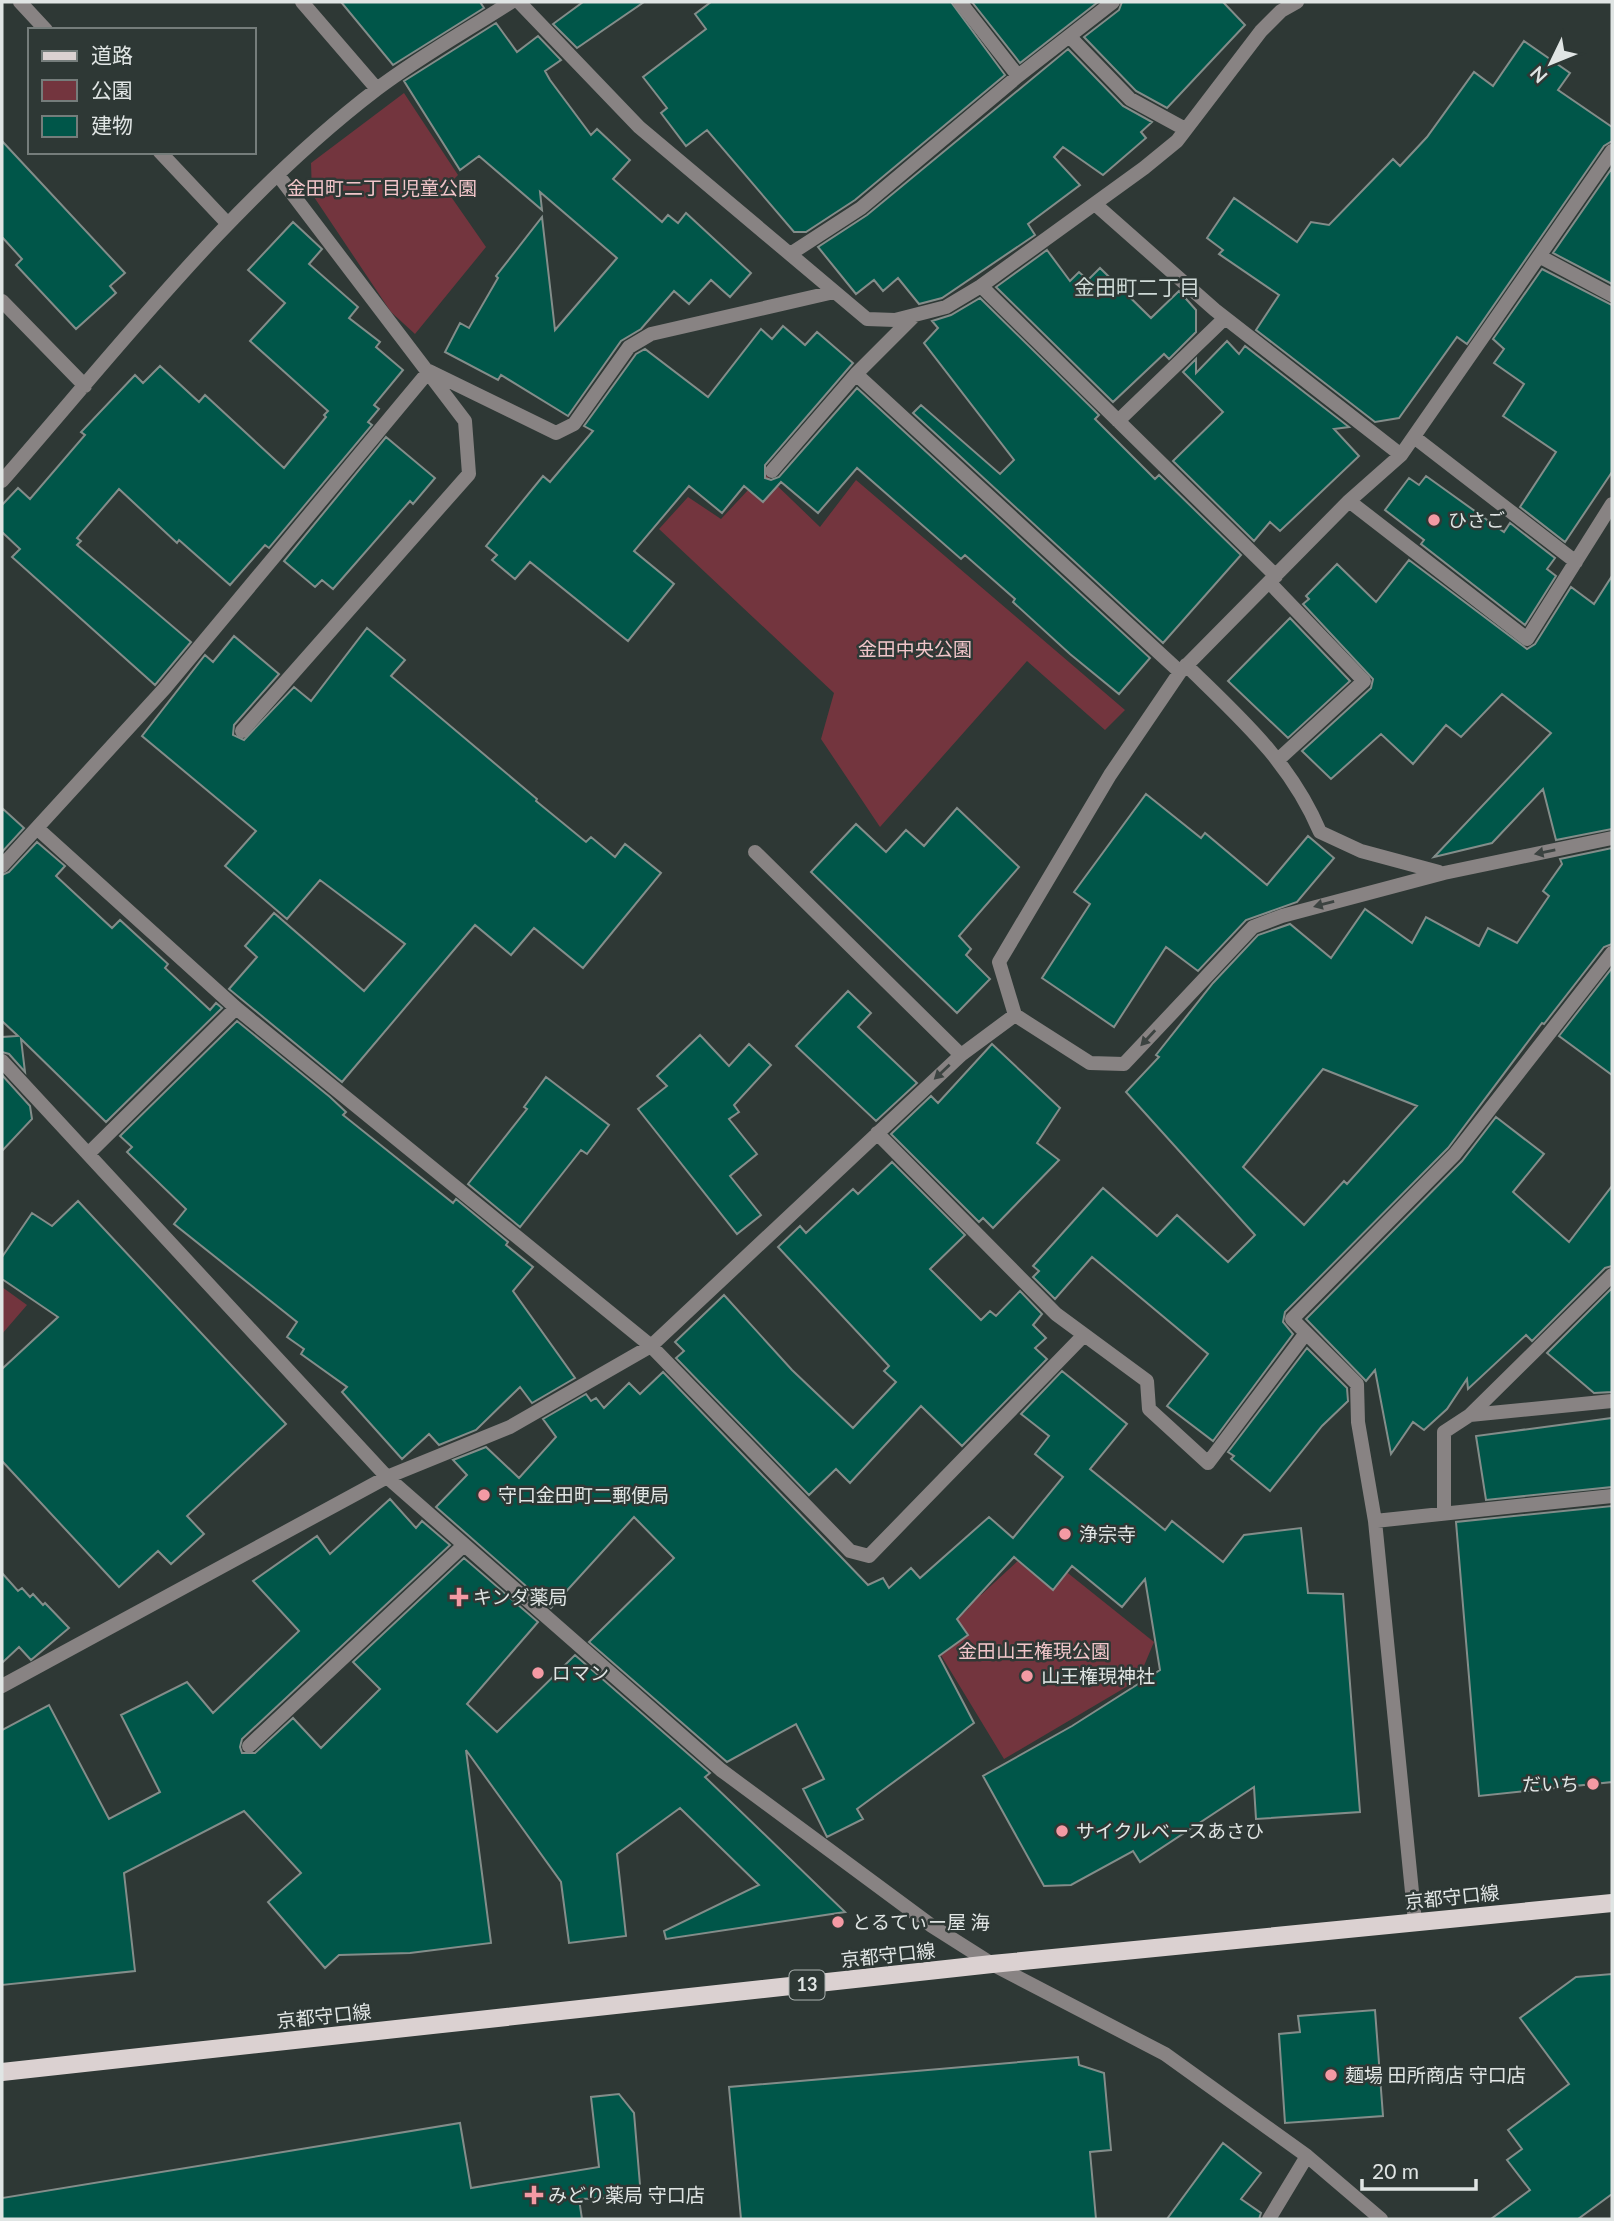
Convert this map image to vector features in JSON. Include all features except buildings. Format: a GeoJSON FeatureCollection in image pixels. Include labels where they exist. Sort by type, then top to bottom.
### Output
{"type":"FeatureCollection","features":[{"type":"Feature","properties":{"kind":"main road","name":"京都守口線"},"geometry":{"type":"LineString","coordinates":[[2,2072],[992,1964],[1612,1903]]}},
{"type":"Feature","properties":{"kind":"street"},"geometry":{"type":"LineString","coordinates":[[20,2],[44,28]]}},
{"type":"Feature","properties":{"kind":"street"},"geometry":{"type":"LineString","coordinates":[[302,2],[377,89]]}},
{"type":"Feature","properties":{"kind":"street"},"geometry":{"type":"LineString","coordinates":[[2,481],[227,223],[377,89],[510,2]]}},
{"type":"Feature","properties":{"kind":"street"},"geometry":{"type":"LineString","coordinates":[[519,2],[639,127],[834,292],[867,319],[895,320],[946,307],[981,286],[1096,204],[1177,141],[1261,31],[1281,11],[1297,2]]}},
{"type":"Feature","properties":{"kind":"street"},"geometry":{"type":"LineString","coordinates":[[960,2],[1018,76]]}},
{"type":"Feature","properties":{"kind":"street"},"geometry":{"type":"LineString","coordinates":[[790,254],[861,208],[1018,76],[1071,38],[1113,2]]}},
{"type":"Feature","properties":{"kind":"street"},"geometry":{"type":"LineString","coordinates":[[1071,38],[1130,99],[1185,129]]}},
{"type":"Feature","properties":{"kind":"street"},"geometry":{"type":"LineString","coordinates":[[1612,151],[1401,455],[1349,501],[1183,668],[1110,775],[999,962],[1015,1015],[1090,1063],[1124,1064],[1253,927],[1282,916],[1444,873],[1612,838]]}},
{"type":"Feature","properties":{"kind":"street"},"geometry":{"type":"LineString","coordinates":[[162,154],[227,223]]}},
{"type":"Feature","properties":{"kind":"street"},"geometry":{"type":"LineString","coordinates":[[242,731],[468,474],[465,421],[278,175]]}},
{"type":"Feature","properties":{"kind":"street"},"geometry":{"type":"LineString","coordinates":[[1096,204],[1225,318],[1401,455]]}},
{"type":"Feature","properties":{"kind":"street"},"geometry":{"type":"LineString","coordinates":[[1539,256],[1612,295]]}},
{"type":"Feature","properties":{"kind":"street"},"geometry":{"type":"LineString","coordinates":[[981,286],[1273,579],[1364,681],[1279,760]]}},
{"type":"Feature","properties":{"kind":"street"},"geometry":{"type":"LineString","coordinates":[[429,371],[556,433],[573,424],[629,347],[651,334],[834,292]]}},
{"type":"Feature","properties":{"kind":"street"},"geometry":{"type":"LineString","coordinates":[[2,300],[85,386]]}},
{"type":"Feature","properties":{"kind":"street"},"geometry":{"type":"LineString","coordinates":[[772,471],[856,374],[915,315]]}},
{"type":"Feature","properties":{"kind":"street"},"geometry":{"type":"LineString","coordinates":[[1118,421],[1225,318]]}},
{"type":"Feature","properties":{"kind":"street"},"geometry":{"type":"LineString","coordinates":[[2,866],[166,688],[429,371]]}},
{"type":"Feature","properties":{"kind":"street"},"geometry":{"type":"LineString","coordinates":[[856,374],[1183,668],[1279,760],[1306,799],[1320,832],[1361,851],[1444,873]]}},
{"type":"Feature","properties":{"kind":"street"},"geometry":{"type":"LineString","coordinates":[[1413,437],[1576,562]]}},
{"type":"Feature","properties":{"kind":"street"},"geometry":{"type":"LineString","coordinates":[[1349,501],[1527,639],[1612,504]]}},
{"type":"Feature","properties":{"kind":"street"},"geometry":{"type":"LineString","coordinates":[[38,829],[236,1009],[651,1346],[850,1551],[869,1556],[1084,1335]]}},
{"type":"Feature","properties":{"kind":"street"},"geometry":{"type":"LineString","coordinates":[[755,852],[961,1055]]}},
{"type":"Feature","properties":{"kind":"street"},"geometry":{"type":"LineString","coordinates":[[1415,1922],[1375,1521],[1359,1422],[1357,1384],[1292,1319],[1455,1154],[1612,953]]}},
{"type":"Feature","properties":{"kind":"street"},"geometry":{"type":"LineString","coordinates":[[88,1154],[236,1009]]}},
{"type":"Feature","properties":{"kind":"street"},"geometry":{"type":"LineString","coordinates":[[2,1686],[387,1477],[510,1427],[651,1346],[961,1055],[1015,1015]]}},
{"type":"Feature","properties":{"kind":"street"},"geometry":{"type":"LineString","coordinates":[[2,1061],[387,1477],[721,1770],[932,1926],[992,1964],[1165,2054],[1307,2156],[1381,2219]]}},
{"type":"Feature","properties":{"kind":"street"},"geometry":{"type":"LineString","coordinates":[[877,1132],[1056,1314],[1147,1381],[1149,1409],[1208,1463],[1306,1333]]}},
{"type":"Feature","properties":{"kind":"street"},"geometry":{"type":"LineString","coordinates":[[1444,1513],[1444,1432],[1471,1415],[1612,1275]]}},
{"type":"Feature","properties":{"kind":"street"},"geometry":{"type":"LineString","coordinates":[[1471,1415],[1612,1401]]}},
{"type":"Feature","properties":{"kind":"street"},"geometry":{"type":"LineString","coordinates":[[1375,1521],[1612,1496]]}},
{"type":"Feature","properties":{"kind":"street"},"geometry":{"type":"LineString","coordinates":[[249,1746],[464,1545]]}},
{"type":"Feature","properties":{"kind":"street"},"geometry":{"type":"LineString","coordinates":[[1269,2219],[1307,2156]]}},
{"type":"Feature","properties":{"kind":"green space","name":"金田町二丁目児童公園"},"geometry":{"type":"Polygon","coordinates":[[[404,93],[458,175],[445,188],[486,247],[415,334],[391,312],[312,194],[311,163],[404,93]]]}},
{"type":"Feature","properties":{"kind":"green space","name":"金田中央公園"},"geometry":{"type":"Polygon","coordinates":[[[764,473],[820,527],[856,480],[1125,710],[1105,730],[1027,661],[880,827],[821,739],[834,693],[659,529],[688,497],[721,519],[764,473]]]}},
{"type":"Feature","properties":{"kind":"green space"},"geometry":{"type":"Polygon","coordinates":[[[2,1287],[27,1305],[2,1334],[2,1287]]]}},
{"type":"Feature","properties":{"kind":"green space","name":"金田山王権現公園"},"geometry":{"type":"Polygon","coordinates":[[[1034,1546],[1154,1642],[1138,1680],[1004,1759],[933,1642],[969,1608],[960,1594],[970,1585],[981,1595],[1034,1546]]]}},
{"type":"Feature","properties":{"kind":"place","name":"ひさご"},"geometry":{"type":"Point","coordinates":[1434,520]}},
{"type":"Feature","properties":{"kind":"place","name":"守口金田町二郵便局"},"geometry":{"type":"Point","coordinates":[484,1495]}},
{"type":"Feature","properties":{"kind":"place","name":"浄宗寺"},"geometry":{"type":"Point","coordinates":[1065,1534]}},
{"type":"Feature","properties":{"kind":"place","name":"キンダ薬局"},"geometry":{"type":"Point","coordinates":[459,1597]}},
{"type":"Feature","properties":{"kind":"place","name":"ロマン"},"geometry":{"type":"Point","coordinates":[538,1673]}},
{"type":"Feature","properties":{"kind":"place","name":"山王権現神社"},"geometry":{"type":"Point","coordinates":[1027,1676]}},
{"type":"Feature","properties":{"kind":"place","name":"だいち"},"geometry":{"type":"Point","coordinates":[1593,1784]}},
{"type":"Feature","properties":{"kind":"place","name":"サイクルベースあさひ"},"geometry":{"type":"Point","coordinates":[1062,1831]}},
{"type":"Feature","properties":{"kind":"place","name":"とるてぃー屋 海"},"geometry":{"type":"Point","coordinates":[838,1922]}},
{"type":"Feature","properties":{"kind":"place","name":"麺場 田所商店 守口店"},"geometry":{"type":"Point","coordinates":[1331,2075]}},
{"type":"Feature","properties":{"kind":"place","name":"みどり薬局 守口店"},"geometry":{"type":"Point","coordinates":[534,2195]}},
{"type":"Feature","properties":{"kind":"district","name":"金田町二丁目"},"geometry":{"type":"Point","coordinates":[1137,288]}}]}
